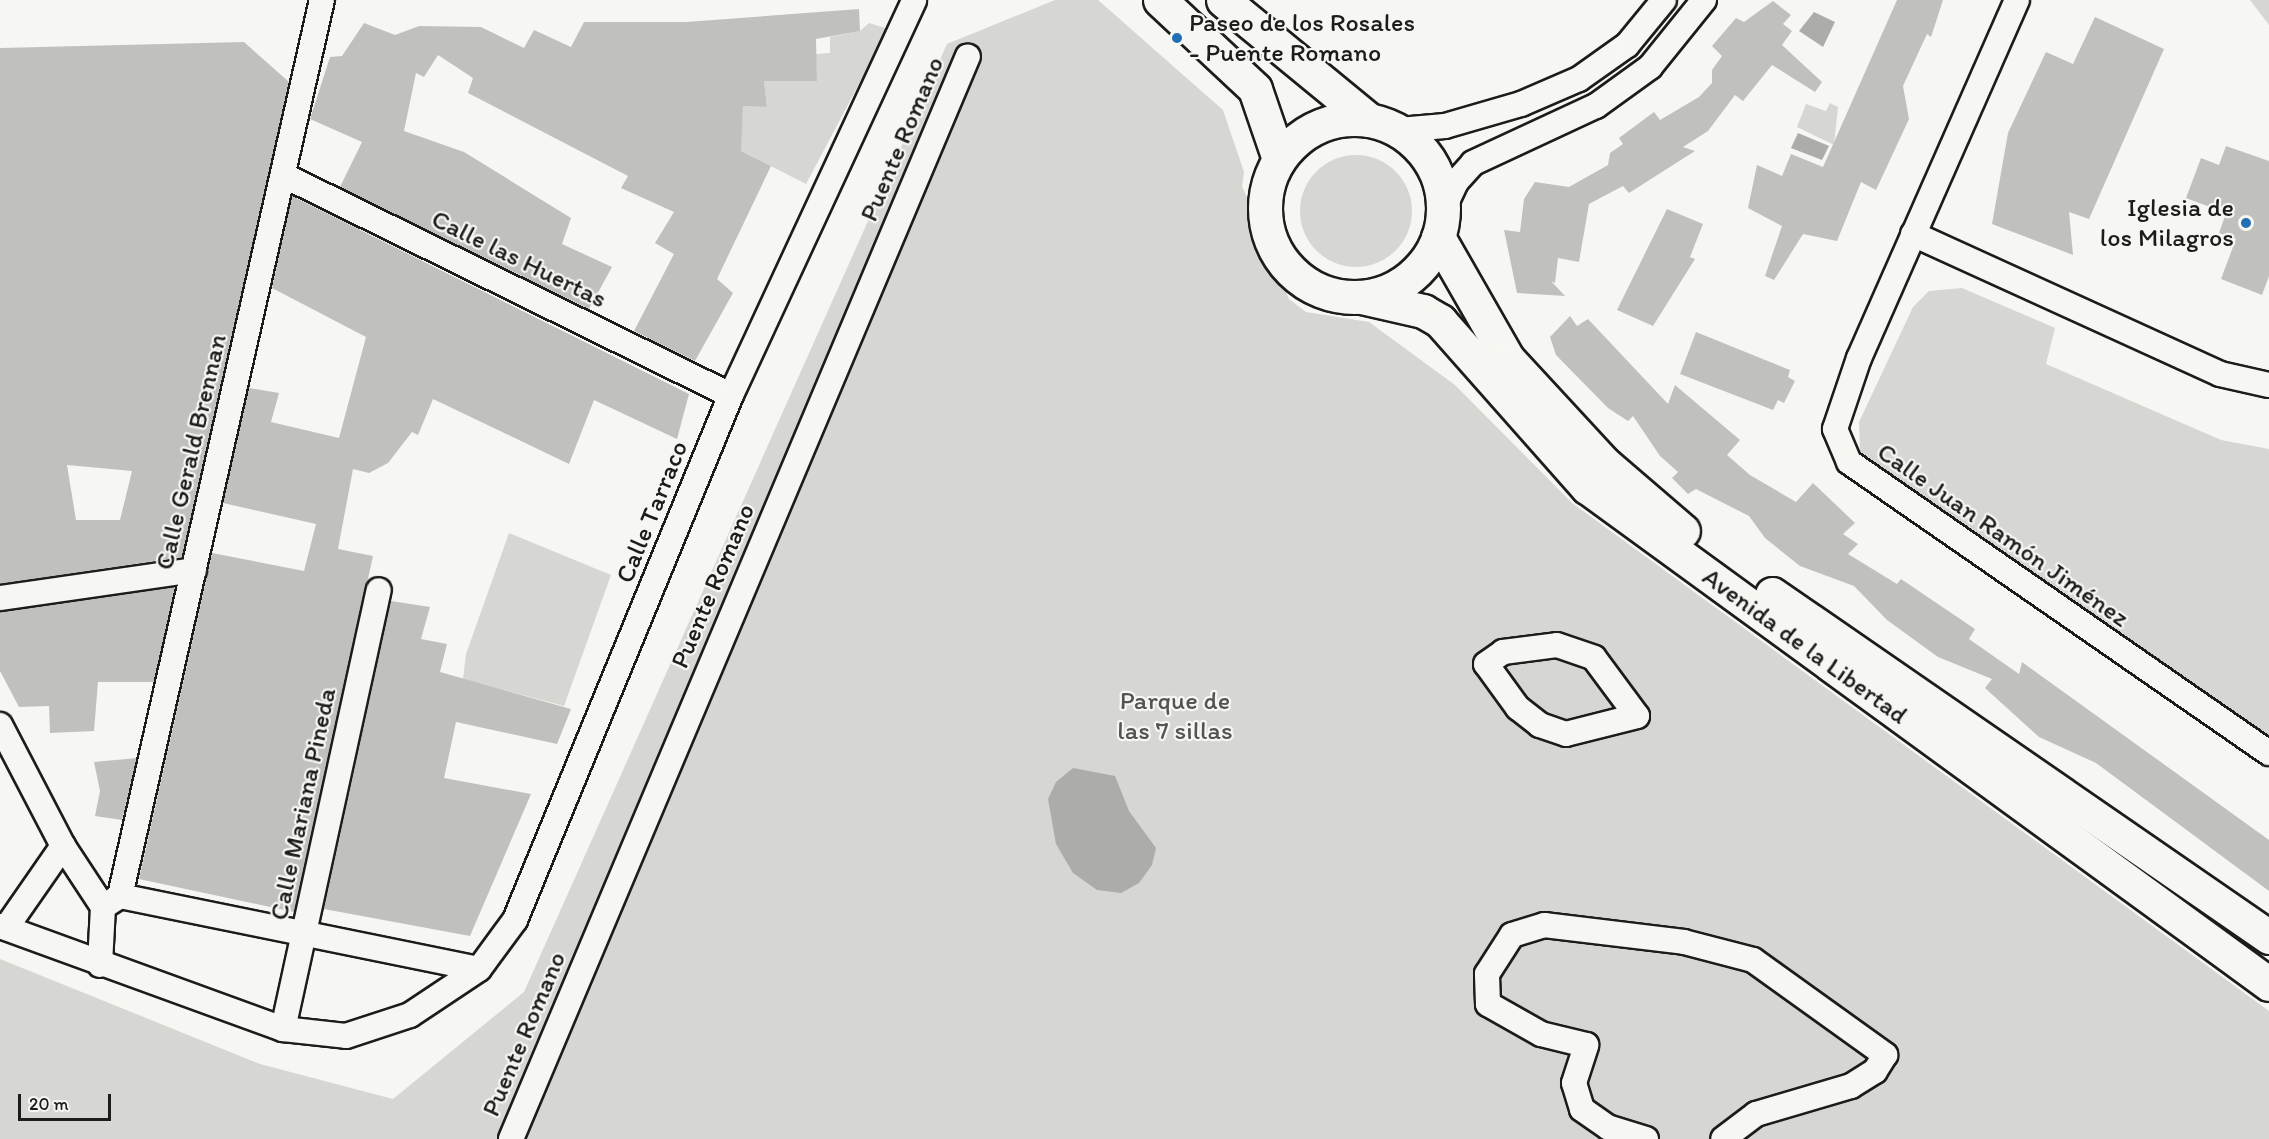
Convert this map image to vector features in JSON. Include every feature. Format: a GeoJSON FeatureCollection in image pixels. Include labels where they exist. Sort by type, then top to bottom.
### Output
{"type":"FeatureCollection","features":[{"type":"Feature","properties":{"kind":"main road"},"geometry":{"type":"LineString","coordinates":[[1160,0],[1255,89],[1279,159]]}},
{"type":"Feature","properties":{"kind":"main road"},"geometry":{"type":"LineString","coordinates":[[1223,0],[1427,156],[1438,179],[1441,223],[1410,279],[1361,297],[1333,295],[1304,283],[1281,261],[1267,234],[1265,206],[1279,159],[1315,126],[1345,118],[1384,125]]}},
{"type":"Feature","properties":{"kind":"main road","name":"Avenida de la Libertad"},"geometry":{"type":"LineString","coordinates":[[1441,223],[1508,359],[1604,463],[1655,509],[2269,937]]}},
{"type":"Feature","properties":{"kind":"main road","name":"Avenida de la Libertad"},"geometry":{"type":"LineString","coordinates":[[1361,297],[1423,311],[1440,321],[1587,487],[2269,984]]}},
{"type":"Feature","properties":{"kind":"street","name":"Calle Gerald Brennan"},"geometry":{"type":"LineString","coordinates":[[100,965],[112,902],[194,570],[322,0]]}},
{"type":"Feature","properties":{"kind":"street","name":"Calle Tarraco"},"geometry":{"type":"LineString","coordinates":[[3,927],[100,965],[283,1029],[346,1036],[410,1014],[479,969],[516,920],[731,395],[914,0]]}},
{"type":"Feature","properties":{"kind":"street"},"geometry":{"type":"LineString","coordinates":[[1384,125],[1445,126],[1510,108],[1580,79],[1627,45],[1664,0]]}},
{"type":"Feature","properties":{"kind":"street"},"geometry":{"type":"LineString","coordinates":[[1441,223],[1456,182],[1491,151],[1622,90],[1674,43],[1704,0]]}},
{"type":"Feature","properties":{"kind":"street","name":"Calle Juan Ramón Jiménez"},"geometry":{"type":"LineString","coordinates":[[2017,0],[1859,358],[1835,429],[1849,462],[2269,753]]}},
{"type":"Feature","properties":{"kind":"street","name":"Puente Romano"},"geometry":{"type":"LineString","coordinates":[[511,1139],[968,56]]}},
{"type":"Feature","properties":{"kind":"street","name":"Calle las Huertas"},"geometry":{"type":"LineString","coordinates":[[283,175],[731,395]]}},
{"type":"Feature","properties":{"kind":"street"},"geometry":{"type":"LineString","coordinates":[[1913,234],[2220,374],[2269,385]]}},
{"type":"Feature","properties":{"kind":"street"},"geometry":{"type":"LineString","coordinates":[[0,598],[194,570]]}},
{"type":"Feature","properties":{"kind":"street","name":"Calle Mariana Pineda"},"geometry":{"type":"LineString","coordinates":[[283,1029],[379,590]]}},
{"type":"Feature","properties":{"kind":"street"},"geometry":{"type":"LineString","coordinates":[[1557,645],[1579,649],[1609,671],[1637,716],[1566,734],[1540,725],[1518,708],[1486,664],[1503,652],[1557,645]]}},
{"type":"Feature","properties":{"kind":"street"},"geometry":{"type":"LineString","coordinates":[[0,725],[63,846],[112,902],[304,932],[479,969]]}},
{"type":"Feature","properties":{"kind":"street"},"geometry":{"type":"LineString","coordinates":[[3,927],[63,846]]}},
{"type":"Feature","properties":{"kind":"street"},"geometry":{"type":"LineString","coordinates":[[1646,1139],[1609,1128],[1582,1108],[1574,1083],[1586,1045],[1541,1034],[1488,1004],[1487,974],[1512,935],[1544,925],[1684,942],[1753,960],[1885,1055],[1875,1071],[1851,1086],[1756,1114],[1723,1139]]}},
{"type":"Feature","properties":{"kind":"green space","name":"Parque de las 7 sillas"},"geometry":{"type":"Polygon","coordinates":[[[1055,0],[1098,0],[1223,110],[1244,172],[1242,186],[1289,299],[1306,312],[1369,322],[1455,385],[1572,503],[2269,1011],[2269,1139],[0,1139],[0,959],[260,1064],[393,1099],[524,992],[947,44],[1055,0]]]}},
{"type":"Feature","properties":{"kind":"green space"},"geometry":{"type":"Polygon","coordinates":[[[2250,0],[2269,0],[2269,25],[2250,0]]]}},
{"type":"Feature","properties":{"kind":"green space"},"geometry":{"type":"Polygon","coordinates":[[[869,23],[888,29],[806,184],[665,112],[671,106],[743,115],[743,106],[767,107],[764,81],[817,81],[816,54],[830,53],[830,37],[860,31],[869,23]]]}},
{"type":"Feature","properties":{"kind":"green space"},"geometry":{"type":"Polygon","coordinates":[[[1830,103],[1838,107],[1834,145],[1797,127],[1806,104],[1826,111],[1830,103]]]}},
{"type":"Feature","properties":{"kind":"green space"},"geometry":{"type":"Polygon","coordinates":[[[1356,155],[1377,159],[1396,171],[1408,190],[1412,211],[1408,232],[1396,251],[1377,263],[1356,267],[1335,263],[1316,251],[1304,232],[1300,211],[1304,190],[1316,171],[1335,159],[1356,155]]]}},
{"type":"Feature","properties":{"kind":"green space"},"geometry":{"type":"Polygon","coordinates":[[[1962,288],[2055,328],[2046,364],[2221,440],[2269,449],[2269,738],[1879,470],[1860,451],[1859,422],[1913,307],[1929,291],[1962,288]]]}},
{"type":"Feature","properties":{"kind":"green space"},"geometry":{"type":"Polygon","coordinates":[[[509,533],[611,575],[564,706],[463,679],[466,654],[509,533]]]}},
{"type":"Feature","properties":{"kind":"shaded area"},"geometry":{"type":"Polygon","coordinates":[[[1814,12],[1835,22],[1823,47],[1799,31],[1814,12]]]}},
{"type":"Feature","properties":{"kind":"shaded area"},"geometry":{"type":"Polygon","coordinates":[[[1798,133],[1829,146],[1822,160],[1791,148],[1798,133]]]}},
{"type":"Feature","properties":{"kind":"shaded area"},"geometry":{"type":"Polygon","coordinates":[[[1073,768],[1115,776],[1129,811],[1156,848],[1152,865],[1139,883],[1121,893],[1097,890],[1073,873],[1056,844],[1048,799],[1056,782],[1073,768]]]}},
{"type":"Feature","properties":{"kind":"building"},"geometry":{"type":"Polygon","coordinates":[[[1897,0],[1943,0],[1931,37],[1927,34],[1903,86],[1909,119],[1876,190],[1861,182],[1837,241],[1803,234],[1774,280],[1765,276],[1782,226],[1748,208],[1757,165],[1782,176],[1791,154],[1823,167],[1897,0]]]}},
{"type":"Feature","properties":{"kind":"building"},"geometry":{"type":"Polygon","coordinates":[[[1773,1],[1791,15],[1783,24],[1792,31],[1782,45],[1822,82],[1815,92],[1772,65],[1743,101],[1735,95],[1708,131],[1683,147],[1695,151],[1629,193],[1623,186],[1589,204],[1579,262],[1558,258],[1555,283],[1551,281],[1565,296],[1517,293],[1504,230],[1520,232],[1524,199],[1535,182],[1569,187],[1608,165],[1610,153],[1623,144],[1619,138],[1654,112],[1660,120],[1699,97],[1712,83],[1712,70],[1722,56],[1712,46],[1736,18],[1744,22],[1773,1]]]}},
{"type":"Feature","properties":{"kind":"building"},"geometry":{"type":"Polygon","coordinates":[[[859,9],[860,31],[816,39],[817,81],[764,81],[767,107],[743,106],[741,151],[771,166],[717,279],[733,293],[695,361],[634,331],[674,254],[655,243],[674,212],[621,188],[628,176],[468,93],[473,78],[438,55],[424,77],[416,73],[404,131],[464,152],[571,218],[562,244],[612,267],[589,309],[340,187],[362,142],[310,119],[330,57],[342,56],[364,23],[395,35],[419,26],[481,27],[524,48],[534,30],[571,47],[584,22],[686,22],[859,9]]]}},
{"type":"Feature","properties":{"kind":"building"},"geometry":{"type":"Polygon","coordinates":[[[2095,17],[2164,49],[2089,219],[2069,212],[2073,255],[1992,224],[2008,133],[2046,52],[2073,64],[2095,17]]]}},
{"type":"Feature","properties":{"kind":"building"},"geometry":{"type":"Polygon","coordinates":[[[244,42],[289,82],[182,557],[0,584],[0,48],[244,42]],[[67,465],[76,520],[120,520],[132,471],[67,465]]]}},
{"type":"Feature","properties":{"kind":"building","name":"Iglesia de los Milagros"},"geometry":{"type":"Polygon","coordinates":[[[2226,146],[2269,161],[2269,276],[2262,295],[2221,279],[2236,239],[2219,233],[2226,213],[2186,198],[2201,158],[2219,165],[2226,146]]]}},
{"type":"Feature","properties":{"kind":"building"},"geometry":{"type":"Polygon","coordinates":[[[292,196],[689,394],[677,439],[594,400],[569,464],[433,399],[418,435],[412,432],[388,463],[369,473],[353,469],[338,549],[373,556],[294,912],[139,879],[212,553],[304,571],[316,524],[223,503],[249,388],[279,393],[271,422],[339,438],[366,337],[272,288],[292,196]]]}},
{"type":"Feature","properties":{"kind":"building"},"geometry":{"type":"Polygon","coordinates":[[[1667,209],[1703,224],[1690,257],[1695,259],[1653,326],[1617,310],[1667,209]]]}},
{"type":"Feature","properties":{"kind":"building"},"geometry":{"type":"Polygon","coordinates":[[[1570,316],[1577,326],[1588,319],[1668,404],[1675,385],[1740,440],[1727,455],[1750,475],[1796,502],[1813,483],[1855,523],[1843,534],[1858,544],[1848,554],[1897,584],[1901,579],[1975,629],[1969,639],[2019,674],[2022,662],[2269,840],[2269,891],[2096,763],[2039,737],[1985,688],[1992,679],[1938,657],[1887,620],[1854,586],[1800,566],[1765,538],[1749,516],[1696,489],[1688,494],[1672,478],[1678,472],[1660,456],[1633,416],[1628,421],[1608,408],[1556,355],[1550,337],[1570,316]]]}},
{"type":"Feature","properties":{"kind":"building"},"geometry":{"type":"Polygon","coordinates":[[[1696,332],[1790,370],[1788,377],[1795,381],[1784,403],[1778,400],[1773,410],[1680,374],[1696,332]]]}},
{"type":"Feature","properties":{"kind":"building"},"geometry":{"type":"Polygon","coordinates":[[[175,587],[154,682],[98,682],[94,731],[50,733],[49,706],[19,707],[0,671],[0,612],[175,587]]]}},
{"type":"Feature","properties":{"kind":"building"},"geometry":{"type":"Polygon","coordinates":[[[391,601],[430,607],[421,639],[447,644],[440,672],[571,709],[557,744],[456,722],[444,778],[531,794],[470,936],[324,909],[391,601]]]}},
{"type":"Feature","properties":{"kind":"building"},"geometry":{"type":"Polygon","coordinates":[[[137,758],[122,820],[95,816],[100,791],[94,762],[137,758]]]}},
{"type":"Feature","properties":{"kind":"place","name":"Paseo de los Rosales - Puente Romano"},"geometry":{"type":"Point","coordinates":[1177,38]}},
{"type":"Feature","properties":{"kind":"place","name":"Iglesia de los Milagros"},"geometry":{"type":"Point","coordinates":[2246,223]}}]}
